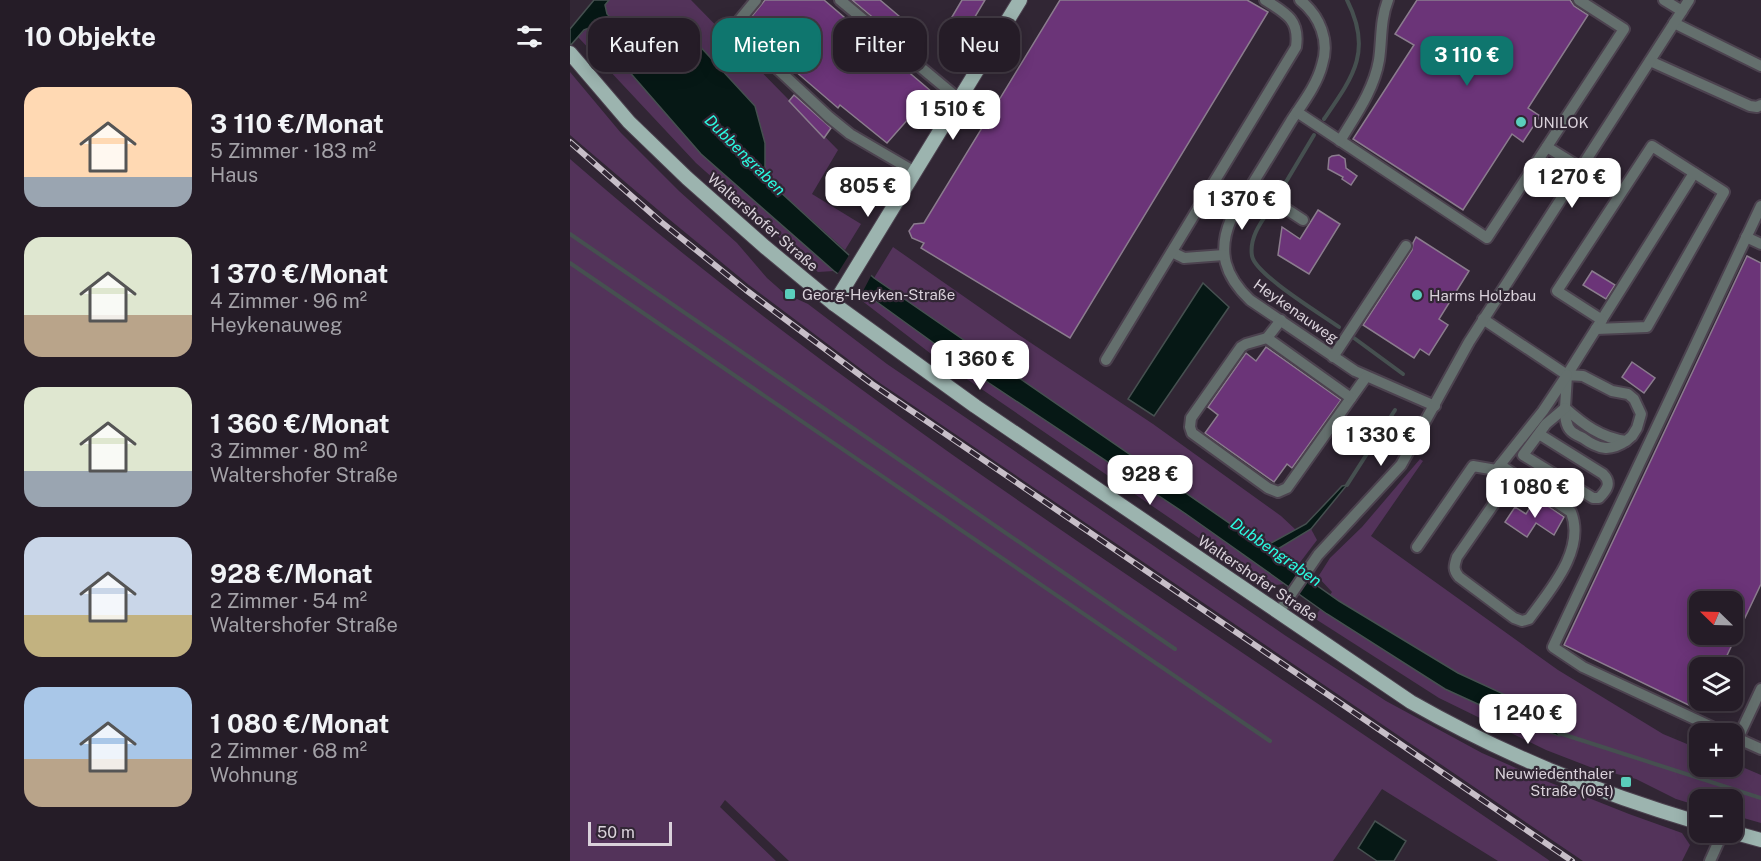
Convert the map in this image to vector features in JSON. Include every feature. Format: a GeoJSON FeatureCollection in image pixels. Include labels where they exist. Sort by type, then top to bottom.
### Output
{"type":"FeatureCollection","features":[{"type":"Feature","properties":{"kind":"main road"},"geometry":{"type":"LineString","coordinates":[[834,304],[1020,0]]}},
{"type":"Feature","properties":{"kind":"main road","name":"Waltershofer Straße"},"geometry":{"type":"LineString","coordinates":[[570,53],[629,122],[693,184],[834,304],[975,406],[1411,702],[1468,734],[1556,774],[1689,820]]}},
{"type":"Feature","properties":{"kind":"main road"},"geometry":{"type":"LineString","coordinates":[[1743,835],[1761,840]]}},
{"type":"Feature","properties":{"kind":"street"},"geometry":{"type":"LineString","coordinates":[[756,0],[737,23],[736,27],[740,33],[850,134],[915,172]]}},
{"type":"Feature","properties":{"kind":"street"},"geometry":{"type":"LineString","coordinates":[[840,0],[960,100]]}},
{"type":"Feature","properties":{"kind":"street"},"geometry":{"type":"LineString","coordinates":[[1106,360],[1296,47],[1298,35],[1296,26],[1286,14],[1265,0]]}},
{"type":"Feature","properties":{"kind":"street"},"geometry":{"type":"LineString","coordinates":[[1172,252],[1184,258],[1224,255],[1226,231],[1322,66],[1325,44],[1319,23],[1314,14],[1300,0]]}},
{"type":"Feature","properties":{"kind":"street"},"geometry":{"type":"LineString","coordinates":[[1341,141],[1374,80],[1379,60],[1382,20],[1388,0]]}},
{"type":"Feature","properties":{"kind":"street"},"geometry":{"type":"LineString","coordinates":[[1297,112],[1487,238],[1624,29],[1579,0]]}},
{"type":"Feature","properties":{"kind":"street"},"geometry":{"type":"LineString","coordinates":[[1664,0],[1682,11]]}},
{"type":"Feature","properties":{"kind":"street"},"geometry":{"type":"LineString","coordinates":[[1280,612],[1324,549],[1401,465],[1435,406],[1456,363],[1483,319],[1689,0]]}},
{"type":"Feature","properties":{"kind":"street"},"geometry":{"type":"LineString","coordinates":[[1674,22],[1761,66]]}},
{"type":"Feature","properties":{"kind":"street"},"geometry":{"type":"LineString","coordinates":[[1650,61],[1750,106],[1761,105]]}},
{"type":"Feature","properties":{"kind":"street"},"geometry":{"type":"LineString","coordinates":[[1652,146],[1724,192],[1647,327],[1599,324],[1557,291],[1652,146]]}},
{"type":"Feature","properties":{"kind":"street"},"geometry":{"type":"LineString","coordinates":[[1547,147],[1581,168]]}},
{"type":"Feature","properties":{"kind":"street"},"geometry":{"type":"LineString","coordinates":[[1417,547],[1473,466],[1498,468],[1571,512],[1576,524],[1574,539],[1566,563],[1557,580],[1528,619],[1522,621],[1514,618],[1459,578],[1454,566],[1457,557],[1493,505],[1498,486],[1498,468],[1543,411],[1567,375],[1694,172]]}},
{"type":"Feature","properties":{"kind":"street"},"geometry":{"type":"LineString","coordinates":[[1251,186],[1303,220]]}},
{"type":"Feature","properties":{"kind":"street"},"geometry":{"type":"LineString","coordinates":[[1703,723],[1583,667],[1553,647],[1761,206]]}},
{"type":"Feature","properties":{"kind":"street"},"geometry":{"type":"LineString","coordinates":[[1746,237],[1761,244]]}},
{"type":"Feature","properties":{"kind":"street"},"geometry":{"type":"LineString","coordinates":[[1333,357],[1406,246]]}},
{"type":"Feature","properties":{"kind":"street","name":"Heykenauweg"},"geometry":{"type":"LineString","coordinates":[[1224,255],[1226,268],[1239,289],[1250,300],[1366,377],[1435,406]]}},
{"type":"Feature","properties":{"kind":"street"},"geometry":{"type":"LineString","coordinates":[[1483,319],[1567,375],[1583,376],[1612,391],[1628,394],[1634,399],[1641,414],[1632,436],[1626,441],[1601,435],[1578,420],[1565,408]]}},
{"type":"Feature","properties":{"kind":"street"},"geometry":{"type":"LineString","coordinates":[[1281,320],[1267,338],[1241,347],[1191,418],[1190,427],[1192,433],[1268,488],[1278,492],[1287,488],[1366,377]]}},
{"type":"Feature","properties":{"kind":"street"},"geometry":{"type":"LineString","coordinates":[[1267,338],[1351,398]]}},
{"type":"Feature","properties":{"kind":"street"},"geometry":{"type":"LineString","coordinates":[[1565,408],[1567,375]]}},
{"type":"Feature","properties":{"kind":"street"},"geometry":{"type":"LineString","coordinates":[[1539,434],[1608,479],[1609,485],[1599,498],[1593,498],[1523,455],[1539,434],[1553,416],[1565,408]]}},
{"type":"Feature","properties":{"kind":"street"},"geometry":{"type":"LineString","coordinates":[[1743,723],[1761,689]]}},
{"type":"Feature","properties":{"kind":"street"},"geometry":{"type":"LineString","coordinates":[[1743,741],[1761,749]]}},
{"type":"Feature","properties":{"kind":"street"},"geometry":{"type":"LineString","coordinates":[[1710,861],[1718,843]]}},
{"type":"Feature","properties":{"kind":"shaded area"},"geometry":{"type":"Polygon","coordinates":[[[609,0],[691,0],[712,21],[712,59],[700,46],[700,18],[610,18],[606,14],[605,5],[609,0]]]}},
{"type":"Feature","properties":{"kind":"shaded area"},"geometry":{"type":"Polygon","coordinates":[[[588,28],[588,48],[578,37],[588,28]]]}},
{"type":"Feature","properties":{"kind":"shaded area"},"geometry":{"type":"Polygon","coordinates":[[[570,72],[621,133],[679,191],[737,243],[767,278],[784,293],[808,304],[887,364],[1286,636],[1386,701],[1482,753],[1541,779],[1682,833],[1690,845],[1682,861],[1583,861],[877,381],[749,285],[570,135],[570,72]]]}},
{"type":"Feature","properties":{"kind":"shaded area"},"geometry":{"type":"Polygon","coordinates":[[[611,72],[629,72],[701,154],[834,271],[818,272],[696,163],[611,72]]]}},
{"type":"Feature","properties":{"kind":"shaded area"},"geometry":{"type":"Polygon","coordinates":[[[724,72],[762,72],[838,150],[812,194],[861,224],[845,250],[765,178],[765,143],[755,106],[724,72]]]}},
{"type":"Feature","properties":{"kind":"shaded area"},"geometry":{"type":"Polygon","coordinates":[[[570,159],[694,262],[886,407],[1083,545],[1550,861],[1498,861],[1382,789],[1333,861],[789,861],[725,800],[720,807],[776,861],[570,861],[570,159]]]}},
{"type":"Feature","properties":{"kind":"shaded area"},"geometry":{"type":"Polygon","coordinates":[[[893,247],[1019,335],[1153,424],[1281,516],[1296,530],[1265,548],[874,278],[893,247]]]}},
{"type":"Feature","properties":{"kind":"shaded area"},"geometry":{"type":"Polygon","coordinates":[[[865,293],[989,383],[1186,514],[1284,584],[1269,586],[939,360],[861,300],[865,293]]]}},
{"type":"Feature","properties":{"kind":"shaded area"},"geometry":{"type":"Polygon","coordinates":[[[1420,459],[1423,461],[1371,536],[1558,670],[1663,734],[1689,745],[1689,777],[1743,777],[1743,767],[1761,775],[1761,823],[1743,818],[1743,789],[1689,789],[1689,803],[1636,779],[1590,767],[1546,750],[1439,698],[1314,618],[1332,592],[1318,577],[1330,558],[1362,527],[1420,459]]]}},
{"type":"Feature","properties":{"kind":"shaded area"},"geometry":{"type":"Polygon","coordinates":[[[1311,529],[1317,540],[1295,569],[1270,552],[1311,529]]]}},
{"type":"Feature","properties":{"kind":"water"},"geometry":{"type":"Polygon","coordinates":[[[594,0],[609,0],[605,5],[611,18],[588,18],[588,28],[570,46],[570,29],[594,0]]]}},
{"type":"Feature","properties":{"kind":"water"},"geometry":{"type":"Polygon","coordinates":[[[700,46],[712,59],[712,72],[724,72],[755,106],[765,143],[765,178],[874,278],[1264,547],[1306,524],[1342,486],[1347,485],[1311,529],[1271,553],[1339,601],[1458,673],[1540,711],[1561,731],[1561,734],[1559,736],[1517,722],[1445,689],[1327,614],[1186,514],[989,383],[834,271],[701,154],[629,72],[700,72],[700,46]]]}},
{"type":"Feature","properties":{"kind":"water"},"geometry":{"type":"Polygon","coordinates":[[[1203,283],[1229,307],[1154,416],[1128,399],[1203,283]]]}},
{"type":"Feature","properties":{"kind":"water"},"geometry":{"type":"Polygon","coordinates":[[[1375,821],[1406,841],[1394,861],[1377,861],[1358,848],[1375,821]]]}},
{"type":"Feature","properties":{"kind":"pier"},"geometry":{"type":"Polygon","coordinates":[[[851,252],[873,272],[861,295],[836,276],[851,252]]]}},
{"type":"Feature","properties":{"kind":"building"},"geometry":{"type":"Polygon","coordinates":[[[765,0],[824,0],[845,18],[833,18],[833,72],[909,72],[932,92],[887,143],[840,105],[838,108],[796,72],[821,72],[821,18],[750,18],[765,0]]]}},
{"type":"Feature","properties":{"kind":"building"},"geometry":{"type":"Polygon","coordinates":[[[852,0],[880,0],[901,18],[873,18],[852,0]]]}},
{"type":"Feature","properties":{"kind":"building"},"geometry":{"type":"Polygon","coordinates":[[[962,0],[985,0],[974,18],[951,18],[962,0]]]}},
{"type":"Feature","properties":{"kind":"building"},"geometry":{"type":"Polygon","coordinates":[[[1060,0],[1247,0],[1268,12],[1070,338],[921,248],[924,243],[912,238],[909,231],[914,224],[924,223],[1016,72],[1020,72],[1020,66],[1060,0]]]}},
{"type":"Feature","properties":{"kind":"building"},"geometry":{"type":"Polygon","coordinates":[[[1417,0],[1570,0],[1574,6],[1588,15],[1528,108],[1540,116],[1523,142],[1512,134],[1463,210],[1353,139],[1414,45],[1395,34],[1417,0]]]}},
{"type":"Feature","properties":{"kind":"building"},"geometry":{"type":"Polygon","coordinates":[[[794,95],[831,128],[824,138],[789,101],[794,95]]]}},
{"type":"Feature","properties":{"kind":"building"},"geometry":{"type":"Polygon","coordinates":[[[1339,155],[1345,159],[1346,168],[1357,176],[1351,185],[1342,179],[1343,177],[1328,169],[1329,158],[1339,155]]]}},
{"type":"Feature","properties":{"kind":"building"},"geometry":{"type":"Polygon","coordinates":[[[1318,210],[1340,224],[1309,274],[1278,255],[1282,227],[1300,239],[1318,210]]]}},
{"type":"Feature","properties":{"kind":"building","name":"Harms Holzbau"},"geometry":{"type":"Polygon","coordinates":[[[1416,237],[1469,271],[1439,319],[1448,325],[1429,355],[1420,349],[1414,358],[1363,325],[1412,250],[1416,237]]]}},
{"type":"Feature","properties":{"kind":"building"},"geometry":{"type":"Polygon","coordinates":[[[1747,256],[1761,263],[1761,584],[1743,622],[1743,591],[1689,591],[1689,645],[1732,645],[1726,657],[1689,657],[1689,705],[1564,645],[1747,256]]]}},
{"type":"Feature","properties":{"kind":"building"},"geometry":{"type":"Polygon","coordinates":[[[1592,271],[1615,285],[1606,299],[1583,285],[1592,271]]]}},
{"type":"Feature","properties":{"kind":"building"},"geometry":{"type":"Polygon","coordinates":[[[1266,347],[1341,400],[1292,468],[1287,464],[1274,482],[1205,433],[1218,415],[1208,407],[1246,353],[1256,361],[1266,347]]]}},
{"type":"Feature","properties":{"kind":"building"},"geometry":{"type":"Polygon","coordinates":[[[1632,362],[1655,378],[1644,393],[1622,377],[1632,362]]]}},
{"type":"Feature","properties":{"kind":"building"},"geometry":{"type":"Polygon","coordinates":[[[1536,498],[1564,517],[1554,535],[1536,523],[1527,537],[1505,522],[1515,507],[1526,514],[1536,498]]]}},
{"type":"Feature","properties":{"kind":"waterway"},"geometry":{"type":"LineString","coordinates":[[1324,119],[1351,76],[1359,49],[1355,18],[1347,0]]}},
{"type":"Feature","properties":{"kind":"waterway"},"geometry":{"type":"LineString","coordinates":[[1280,192],[1314,135]]}},
{"type":"Feature","properties":{"kind":"waterway"},"geometry":{"type":"LineString","coordinates":[[1270,209],[1256,231],[1252,243],[1252,256],[1256,264],[1277,283],[1339,327]]}},
{"type":"Feature","properties":{"kind":"waterway"},"geometry":{"type":"LineString","coordinates":[[570,234],[1175,649]]}},
{"type":"Feature","properties":{"kind":"waterway"},"geometry":{"type":"LineString","coordinates":[[570,263],[1270,741]]}},
{"type":"Feature","properties":{"kind":"waterway"},"geometry":{"type":"LineString","coordinates":[[1354,338],[1403,374]]}},
{"type":"Feature","properties":{"kind":"waterway"},"geometry":{"type":"LineString","coordinates":[[1347,485],[1395,410]]}},
{"type":"Feature","properties":{"kind":"waterway","name":"Dubbengraben"},"geometry":{"type":"LineString","coordinates":[[1559,733],[1761,798]]}},
{"type":"Feature","properties":{"kind":"railway"},"geometry":{"type":"LineString","coordinates":[[570,142],[660,221],[746,290],[872,384],[1572,861]]}},
{"type":"Feature","properties":{"kind":"place","name":"UNILOK"},"geometry":{"type":"Point","coordinates":[1521,122]}},
{"type":"Feature","properties":{"kind":"place","name":"Georg-Heyken-Straße"},"geometry":{"type":"Point","coordinates":[790,294]}},
{"type":"Feature","properties":{"kind":"place","name":"Harms Holzbau"},"geometry":{"type":"Point","coordinates":[1417,295]}},
{"type":"Feature","properties":{"kind":"place","name":"Neuwiedenthaler Straße (Ost)"},"geometry":{"type":"Point","coordinates":[1626,782]}}]}
